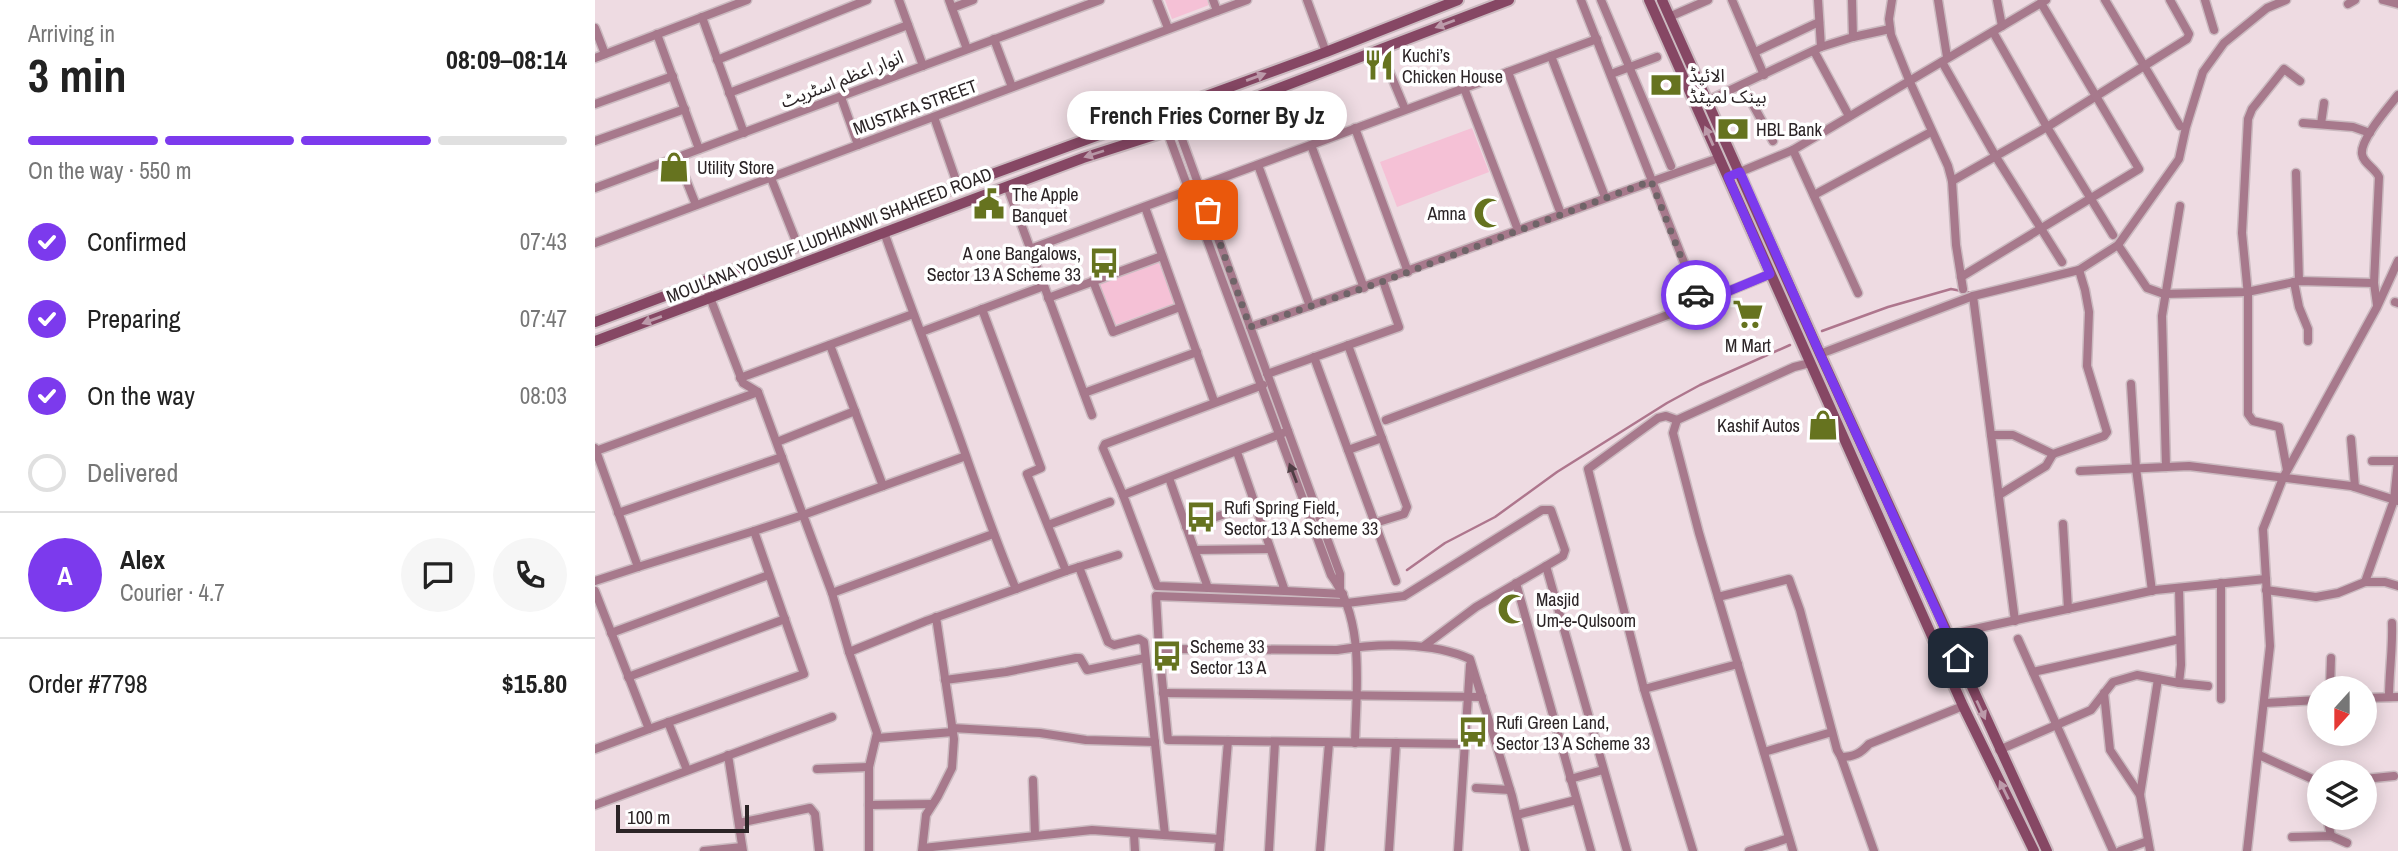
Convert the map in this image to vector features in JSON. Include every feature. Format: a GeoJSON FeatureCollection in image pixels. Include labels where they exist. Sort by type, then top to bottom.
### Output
{"type":"FeatureCollection","features":[{"type":"Feature","properties":{"kind":"street"},"geometry":{"type":"LineString","coordinates":[[595,58],[747,0]]}},
{"type":"Feature","properties":{"kind":"street"},"geometry":{"type":"LineString","coordinates":[[717,60],[867,0]]}},
{"type":"Feature","properties":{"kind":"street"},"geometry":{"type":"LineString","coordinates":[[899,0],[923,66]]}},
{"type":"Feature","properties":{"kind":"street"},"geometry":{"type":"LineString","coordinates":[[967,49],[950,4],[973,0]]}},
{"type":"Feature","properties":{"kind":"street","name":"انوار اعظم اسٹریٹ"},"geometry":{"type":"LineString","coordinates":[[595,188],[1100,0]]}},
{"type":"Feature","properties":{"kind":"street"},"geometry":{"type":"LineString","coordinates":[[1157,0],[1168,28]]}},
{"type":"Feature","properties":{"kind":"street"},"geometry":{"type":"LineString","coordinates":[[1213,0],[1217,11]]}},
{"type":"Feature","properties":{"kind":"street","name":"MUSTAFA STREET"},"geometry":{"type":"LineString","coordinates":[[595,243],[1247,0]]}},
{"type":"Feature","properties":{"kind":"street"},"geometry":{"type":"LineString","coordinates":[[1307,0],[1326,52]]}},
{"type":"Feature","properties":{"kind":"street","name":"MOULANA YOUSUF LUDHIANWI SHAHEED ROAD"},"geometry":{"type":"LineString","coordinates":[[595,322],[1326,52],[1458,0]]}},
{"type":"Feature","properties":{"kind":"street","name":"MOULANA YOUSUF LUDHIANWI SHAHEED ROAD"},"geometry":{"type":"LineString","coordinates":[[595,341],[1006,186],[1172,129],[1509,0]]}},
{"type":"Feature","properties":{"kind":"street"},"geometry":{"type":"LineString","coordinates":[[1581,0],[1700,303]]}},
{"type":"Feature","properties":{"kind":"street"},"geometry":{"type":"LineString","coordinates":[[1601,0],[1671,166]]}},
{"type":"Feature","properties":{"kind":"street"},"geometry":{"type":"LineString","coordinates":[[1649,0],[1963,706],[2034,851]]}},
{"type":"Feature","properties":{"kind":"street"},"geometry":{"type":"LineString","coordinates":[[1662,0],[1999,750],[2047,851]]}},
{"type":"Feature","properties":{"kind":"street"},"geometry":{"type":"LineString","coordinates":[[1669,17],[1708,0]]}},
{"type":"Feature","properties":{"kind":"street"},"geometry":{"type":"LineString","coordinates":[[1732,0],[1764,75]]}},
{"type":"Feature","properties":{"kind":"street"},"geometry":{"type":"LineString","coordinates":[[1818,0],[1818,49],[1849,116]]}},
{"type":"Feature","properties":{"kind":"street"},"geometry":{"type":"LineString","coordinates":[[1852,0],[1853,37]]}},
{"type":"Feature","properties":{"kind":"street"},"geometry":{"type":"LineString","coordinates":[[1892,0],[1890,29],[1952,181],[1956,245],[1963,289]]}},
{"type":"Feature","properties":{"kind":"street"},"geometry":{"type":"LineString","coordinates":[[1938,0],[1945,60],[1996,157],[2062,262]]}},
{"type":"Feature","properties":{"kind":"street"},"geometry":{"type":"LineString","coordinates":[[1997,0],[2002,26]]}},
{"type":"Feature","properties":{"kind":"street"},"geometry":{"type":"LineString","coordinates":[[2105,0],[2180,125]]}},
{"type":"Feature","properties":{"kind":"street"},"geometry":{"type":"LineString","coordinates":[[1952,181],[2047,128],[2189,37],[2171,0]]}},
{"type":"Feature","properties":{"kind":"street"},"geometry":{"type":"LineString","coordinates":[[2205,0],[2214,30]]}},
{"type":"Feature","properties":{"kind":"street"},"geometry":{"type":"LineString","coordinates":[[1820,354],[1973,296],[2078,270],[2118,245],[2179,159],[2203,72],[2224,43],[2267,8],[2285,0]]}},
{"type":"Feature","properties":{"kind":"street"},"geometry":{"type":"LineString","coordinates":[[2382,0],[2398,4]]}},
{"type":"Feature","properties":{"kind":"street"},"geometry":{"type":"LineString","coordinates":[[1728,177],[1793,150],[2043,2],[2095,97],[2139,167],[1961,277]]}},
{"type":"Feature","properties":{"kind":"street"},"geometry":{"type":"LineString","coordinates":[[702,17],[744,133]]}},
{"type":"Feature","properties":{"kind":"street"},"geometry":{"type":"LineString","coordinates":[[1755,52],[1819,22]]}},
{"type":"Feature","properties":{"kind":"street"},"geometry":{"type":"LineString","coordinates":[[729,93],[908,25]]}},
{"type":"Feature","properties":{"kind":"street"},"geometry":{"type":"LineString","coordinates":[[595,28],[605,54]]}},
{"type":"Feature","properties":{"kind":"street"},"geometry":{"type":"LineString","coordinates":[[1707,101],[1818,49],[1853,37],[1890,29]]}},
{"type":"Feature","properties":{"kind":"street"},"geometry":{"type":"LineString","coordinates":[[1993,32],[2047,128],[2113,234]]}},
{"type":"Feature","properties":{"kind":"street"},"geometry":{"type":"LineString","coordinates":[[657,34],[699,149]]}},
{"type":"Feature","properties":{"kind":"street"},"geometry":{"type":"LineString","coordinates":[[994,39],[1012,87]]}},
{"type":"Feature","properties":{"kind":"street"},"geometry":{"type":"LineString","coordinates":[[1030,249],[1597,39]]}},
{"type":"Feature","properties":{"kind":"street"},"geometry":{"type":"LineString","coordinates":[[1380,49],[1405,109]]}},
{"type":"Feature","properties":{"kind":"street"},"geometry":{"type":"LineString","coordinates":[[1551,56],[1605,197]]}},
{"type":"Feature","properties":{"kind":"street"},"geometry":{"type":"LineString","coordinates":[[1611,74],[1657,57]]}},
{"type":"Feature","properties":{"kind":"street"},"geometry":{"type":"LineString","coordinates":[[2285,474],[2279,426],[2253,421],[2248,414],[2248,292],[2242,233],[2244,162],[2248,119],[2252,109],[2284,69],[2300,81]]}},
{"type":"Feature","properties":{"kind":"street"},"geometry":{"type":"LineString","coordinates":[[1508,72],[1561,214]]}},
{"type":"Feature","properties":{"kind":"street"},"geometry":{"type":"LineString","coordinates":[[595,104],[673,76]]}},
{"type":"Feature","properties":{"kind":"street"},"geometry":{"type":"LineString","coordinates":[[1742,85],[1773,141]]}},
{"type":"Feature","properties":{"kind":"street"},"geometry":{"type":"LineString","coordinates":[[1464,88],[1518,230]]}},
{"type":"Feature","properties":{"kind":"street"},"geometry":{"type":"LineString","coordinates":[[2377,307],[2374,283],[2379,177],[2362,153],[2370,133],[2398,94]]}},
{"type":"Feature","properties":{"kind":"street"},"geometry":{"type":"LineString","coordinates":[[841,97],[858,145]]}},
{"type":"Feature","properties":{"kind":"street"},"geometry":{"type":"LineString","coordinates":[[2321,124],[2324,103]]}},
{"type":"Feature","properties":{"kind":"street"},"geometry":{"type":"LineString","coordinates":[[595,141],[685,109]]}},
{"type":"Feature","properties":{"kind":"street"},"geometry":{"type":"LineString","coordinates":[[1165,111],[1199,187],[1340,574],[1342,591]]}},
{"type":"Feature","properties":{"kind":"street"},"geometry":{"type":"LineString","coordinates":[[934,117],[958,187]]}},
{"type":"Feature","properties":{"kind":"street"},"geometry":{"type":"LineString","coordinates":[[2303,123],[2353,127],[2370,133]]}},
{"type":"Feature","properties":{"kind":"street"},"geometry":{"type":"LineString","coordinates":[[1355,128],[1408,272]]}},
{"type":"Feature","properties":{"kind":"street"},"geometry":{"type":"LineString","coordinates":[[1172,129],[1189,191],[1260,386],[1331,575],[1347,603],[1357,647],[1355,743]]}},
{"type":"Feature","properties":{"kind":"street"},"geometry":{"type":"LineString","coordinates":[[1814,195],[1931,132]]}},
{"type":"Feature","properties":{"kind":"street"},"geometry":{"type":"LineString","coordinates":[[1311,145],[1364,288]]}},
{"type":"Feature","properties":{"kind":"street"},"geometry":{"type":"LineString","coordinates":[[1793,150],[1858,293]]}},
{"type":"Feature","properties":{"kind":"street"},"geometry":{"type":"LineString","coordinates":[[677,157],[696,205]]}},
{"type":"Feature","properties":{"kind":"street"},"geometry":{"type":"LineString","coordinates":[[1250,327],[1384,281],[1605,197],[1719,158]]}},
{"type":"Feature","properties":{"kind":"street"},"geometry":{"type":"LineString","coordinates":[[1258,164],[1310,306]]}},
{"type":"Feature","properties":{"kind":"street"},"geometry":{"type":"LineString","coordinates":[[2296,173],[2296,281],[2299,307],[2308,329],[2308,341]]}},
{"type":"Feature","properties":{"kind":"street"},"geometry":{"type":"LineString","coordinates":[[771,178],[798,246]]}},
{"type":"Feature","properties":{"kind":"street"},"geometry":{"type":"LineString","coordinates":[[1006,186],[1092,415]]}},
{"type":"Feature","properties":{"kind":"street"},"geometry":{"type":"LineString","coordinates":[[2166,467],[2162,316],[2180,206]]}},
{"type":"Feature","properties":{"kind":"street"},"geometry":{"type":"LineString","coordinates":[[1145,207],[1214,401]]}},
{"type":"Feature","properties":{"kind":"street"},"geometry":{"type":"LineString","coordinates":[[884,232],[993,534],[1016,589]]}},
{"type":"Feature","properties":{"kind":"street"},"geometry":{"type":"LineString","coordinates":[[2118,245],[2147,288],[2164,294],[2248,292],[2296,281],[2374,283]]}},
{"type":"Feature","properties":{"kind":"street"},"geometry":{"type":"LineString","coordinates":[[1048,298],[1162,256]]}},
{"type":"Feature","properties":{"kind":"street"},"geometry":{"type":"LineString","coordinates":[[2247,851],[2270,646],[2263,529],[2285,474],[2377,307],[2398,261]]}},
{"type":"Feature","properties":{"kind":"street"},"geometry":{"type":"LineString","coordinates":[[1999,495],[2046,466],[2053,454],[2104,436],[2107,432],[2087,366],[2089,312],[2078,270]]}},
{"type":"Feature","properties":{"kind":"street"},"geometry":{"type":"LineString","coordinates":[[1386,420],[1700,303],[1770,274]]}},
{"type":"Feature","properties":{"kind":"street"},"geometry":{"type":"LineString","coordinates":[[1093,281],[1113,332],[1181,307]]}},
{"type":"Feature","properties":{"kind":"street"},"geometry":{"type":"LineString","coordinates":[[1342,591],[1157,586],[1104,446],[1214,401],[1260,386],[1268,378],[1314,358],[1399,327],[1384,281]]}},
{"type":"Feature","properties":{"kind":"street"},"geometry":{"type":"LineString","coordinates":[[704,282],[740,378],[743,383],[758,392],[832,593],[849,652],[876,725],[877,738],[869,766],[869,851]]}},
{"type":"Feature","properties":{"kind":"street"},"geometry":{"type":"LineString","coordinates":[[921,332],[1044,286]]}},
{"type":"Feature","properties":{"kind":"street"},"geometry":{"type":"LineString","coordinates":[[1973,296],[2015,621]]}},
{"type":"Feature","properties":{"kind":"street"},"geometry":{"type":"LineString","coordinates":[[982,309],[1041,468],[1027,474],[1066,571]]}},
{"type":"Feature","properties":{"kind":"street"},"geometry":{"type":"LineString","coordinates":[[740,378],[913,314]]}},
{"type":"Feature","properties":{"kind":"street"},"geometry":{"type":"LineString","coordinates":[[830,345],[883,486]]}},
{"type":"Feature","properties":{"kind":"street"},"geometry":{"type":"LineString","coordinates":[[1348,345],[1407,507],[1404,514],[1374,523]]}},
{"type":"Feature","properties":{"kind":"street"},"geometry":{"type":"LineString","coordinates":[[1084,393],[1197,352]]}},
{"type":"Feature","properties":{"kind":"street"},"geometry":{"type":"LineString","coordinates":[[1314,358],[1396,581]]}},
{"type":"Feature","properties":{"kind":"street"},"geometry":{"type":"LineString","coordinates":[[1693,851],[1644,689],[1588,469],[1658,418],[1666,416],[1677,420],[1794,367],[1810,363]]}},
{"type":"Feature","properties":{"kind":"street"},"geometry":{"type":"LineString","coordinates":[[2131,384],[2136,468],[2151,591]]}},
{"type":"Feature","properties":{"kind":"street"},"geometry":{"type":"LineString","coordinates":[[638,567],[596,449],[758,392]]}},
{"type":"Feature","properties":{"kind":"street"},"geometry":{"type":"LineString","coordinates":[[777,442],[855,411]]}},
{"type":"Feature","properties":{"kind":"street"},"geometry":{"type":"LineString","coordinates":[[1677,420],[1672,433],[1793,851]]}},
{"type":"Feature","properties":{"kind":"street"},"geometry":{"type":"LineString","coordinates":[[1123,495],[1288,431]]}},
{"type":"Feature","properties":{"kind":"street"},"geometry":{"type":"LineString","coordinates":[[1991,435],[2013,435],[2053,454]]}},
{"type":"Feature","properties":{"kind":"street"},"geometry":{"type":"LineString","coordinates":[[1348,450],[1382,438]]}},
{"type":"Feature","properties":{"kind":"street"},"geometry":{"type":"LineString","coordinates":[[2351,439],[2355,487]]}},
{"type":"Feature","properties":{"kind":"street"},"geometry":{"type":"LineString","coordinates":[[1237,452],[1285,591]]}},
{"type":"Feature","properties":{"kind":"street"},"geometry":{"type":"LineString","coordinates":[[595,582],[803,515],[966,456]]}},
{"type":"Feature","properties":{"kind":"street"},"geometry":{"type":"LineString","coordinates":[[618,513],[782,457]]}},
{"type":"Feature","properties":{"kind":"street"},"geometry":{"type":"LineString","coordinates":[[2365,582],[2396,500],[2398,461],[2372,461]]}},
{"type":"Feature","properties":{"kind":"street"},"geometry":{"type":"LineString","coordinates":[[2080,471],[2189,466],[2285,474],[2355,487],[2396,500]]}},
{"type":"Feature","properties":{"kind":"street"},"geometry":{"type":"LineString","coordinates":[[1169,478],[1209,588]]}},
{"type":"Feature","properties":{"kind":"street"},"geometry":{"type":"LineString","coordinates":[[1048,525],[1110,502]]}},
{"type":"Feature","properties":{"kind":"street"},"geometry":{"type":"LineString","coordinates":[[1186,527],[1255,504]]}},
{"type":"Feature","properties":{"kind":"street"},"geometry":{"type":"LineString","coordinates":[[1424,646],[1476,607],[1563,556],[1565,550],[1551,510],[1547,509],[1404,596],[1347,603],[1156,596],[1168,740],[1466,744]]}},
{"type":"Feature","properties":{"kind":"street"},"geometry":{"type":"LineString","coordinates":[[2063,524],[2068,609]]}},
{"type":"Feature","properties":{"kind":"street"},"geometry":{"type":"LineString","coordinates":[[595,749],[804,674],[754,531]]}},
{"type":"Feature","properties":{"kind":"street"},"geometry":{"type":"LineString","coordinates":[[832,593],[993,534]]}},
{"type":"Feature","properties":{"kind":"street"},"geometry":{"type":"LineString","coordinates":[[1195,550],[1270,549]]}},
{"type":"Feature","properties":{"kind":"street"},"geometry":{"type":"LineString","coordinates":[[849,652],[936,617],[1118,555]]}},
{"type":"Feature","properties":{"kind":"street"},"geometry":{"type":"LineString","coordinates":[[1546,566],[1627,851]]}},
{"type":"Feature","properties":{"kind":"street"},"geometry":{"type":"LineString","coordinates":[[1079,567],[1108,642],[1114,645],[1142,640],[1164,835]]}},
{"type":"Feature","properties":{"kind":"street"},"geometry":{"type":"LineString","coordinates":[[611,633],[769,575]]}},
{"type":"Feature","properties":{"kind":"street"},"geometry":{"type":"LineString","coordinates":[[1718,597],[1789,579],[1800,610],[1837,750],[1874,851]]}},
{"type":"Feature","properties":{"kind":"street"},"geometry":{"type":"LineString","coordinates":[[1935,642],[1947,635],[2151,591],[2266,579]]}},
{"type":"Feature","properties":{"kind":"street"},"geometry":{"type":"LineString","coordinates":[[2266,590],[2316,597],[2338,593],[2365,582],[2385,582],[2398,586]]}},
{"type":"Feature","properties":{"kind":"street"},"geometry":{"type":"LineString","coordinates":[[1516,583],[1591,851]]}},
{"type":"Feature","properties":{"kind":"street"},"geometry":{"type":"LineString","coordinates":[[2221,583],[2221,699]]}},
{"type":"Feature","properties":{"kind":"street"},"geometry":{"type":"LineString","coordinates":[[2179,587],[2179,683]]}},
{"type":"Feature","properties":{"kind":"street"},"geometry":{"type":"LineString","coordinates":[[595,591],[649,729]]}},
{"type":"Feature","properties":{"kind":"street"},"geometry":{"type":"LineString","coordinates":[[936,617],[953,730],[952,768],[926,815],[922,849],[1092,830],[1220,838]]}},
{"type":"Feature","properties":{"kind":"street"},"geometry":{"type":"LineString","coordinates":[[628,677],[785,619]]}},
{"type":"Feature","properties":{"kind":"street"},"geometry":{"type":"LineString","coordinates":[[2392,623],[2393,651],[2389,674],[2394,697]]}},
{"type":"Feature","properties":{"kind":"street"},"geometry":{"type":"LineString","coordinates":[[2018,639],[2113,851]]}},
{"type":"Feature","properties":{"kind":"street"},"geometry":{"type":"LineString","coordinates":[[2033,672],[2180,639]]}},
{"type":"Feature","properties":{"kind":"street"},"geometry":{"type":"LineString","coordinates":[[1159,649],[1338,650],[1357,647],[1424,646],[1471,659],[1525,850]]}},
{"type":"Feature","properties":{"kind":"street"},"geometry":{"type":"LineString","coordinates":[[945,680],[1006,673],[1076,658],[1080,658],[1087,670],[1145,658]]}},
{"type":"Feature","properties":{"kind":"street"},"geometry":{"type":"LineString","coordinates":[[2330,676],[2331,658]]}},
{"type":"Feature","properties":{"kind":"street"},"geometry":{"type":"LineString","coordinates":[[1458,851],[1471,659]]}},
{"type":"Feature","properties":{"kind":"street"},"geometry":{"type":"LineString","coordinates":[[1644,689],[1738,664]]}},
{"type":"Feature","properties":{"kind":"street"},"geometry":{"type":"LineString","coordinates":[[1999,750],[2091,710],[2113,682],[2137,675],[2208,686]]}},
{"type":"Feature","properties":{"kind":"street"},"geometry":{"type":"LineString","coordinates":[[2150,851],[2140,795],[2158,680]]}},
{"type":"Feature","properties":{"kind":"street"},"geometry":{"type":"LineString","coordinates":[[1163,693],[1482,698]]}},
{"type":"Feature","properties":{"kind":"street"},"geometry":{"type":"LineString","coordinates":[[2104,693],[2110,750],[2140,795]]}},
{"type":"Feature","properties":{"kind":"street"},"geometry":{"type":"LineString","coordinates":[[2264,703],[2307,701]]}},
{"type":"Feature","properties":{"kind":"street"},"geometry":{"type":"LineString","coordinates":[[1841,757],[1862,752],[1869,744],[1963,706]]}},
{"type":"Feature","properties":{"kind":"street"},"geometry":{"type":"LineString","coordinates":[[595,805],[832,717]]}},
{"type":"Feature","properties":{"kind":"street"},"geometry":{"type":"LineString","coordinates":[[668,722],[687,769]]}},
{"type":"Feature","properties":{"kind":"street"},"geometry":{"type":"LineString","coordinates":[[877,738],[953,730],[1040,733],[1086,740],[1154,743]]}},
{"type":"Feature","properties":{"kind":"street"},"geometry":{"type":"LineString","coordinates":[[1764,752],[1832,732]]}},
{"type":"Feature","properties":{"kind":"street"},"geometry":{"type":"LineString","coordinates":[[1219,851],[1228,741]]}},
{"type":"Feature","properties":{"kind":"street"},"geometry":{"type":"LineString","coordinates":[[1269,851],[1275,742]]}},
{"type":"Feature","properties":{"kind":"street"},"geometry":{"type":"LineString","coordinates":[[1320,851],[1329,743]]}},
{"type":"Feature","properties":{"kind":"street"},"geometry":{"type":"LineString","coordinates":[[1388,851],[1396,743]]}},
{"type":"Feature","properties":{"kind":"street"},"geometry":{"type":"LineString","coordinates":[[705,851],[743,849],[728,755]]}},
{"type":"Feature","properties":{"kind":"street"},"geometry":{"type":"LineString","coordinates":[[2259,755],[2307,777]]}},
{"type":"Feature","properties":{"kind":"street"},"geometry":{"type":"LineString","coordinates":[[817,769],[869,766]]}},
{"type":"Feature","properties":{"kind":"street"},"geometry":{"type":"LineString","coordinates":[[1570,779],[1603,770]]}},
{"type":"Feature","properties":{"kind":"street"},"geometry":{"type":"LineString","coordinates":[[2377,778],[2394,776]]}},
{"type":"Feature","properties":{"kind":"street"},"geometry":{"type":"LineString","coordinates":[[1033,780],[1035,835]]}},
{"type":"Feature","properties":{"kind":"street"},"geometry":{"type":"LineString","coordinates":[[1476,788],[1510,790]]}},
{"type":"Feature","properties":{"kind":"street"},"geometry":{"type":"LineString","coordinates":[[1517,815],[1576,800]]}},
{"type":"Feature","properties":{"kind":"street"},"geometry":{"type":"LineString","coordinates":[[869,805],[932,804]]}},
{"type":"Feature","properties":{"kind":"street"},"geometry":{"type":"LineString","coordinates":[[739,823],[810,808],[815,814],[819,851]]}},
{"type":"Feature","properties":{"kind":"street"},"geometry":{"type":"LineString","coordinates":[[2330,830],[2331,836]]}},
{"type":"Feature","properties":{"kind":"street"},"geometry":{"type":"LineString","coordinates":[[1134,834],[1135,851]]}},
{"type":"Feature","properties":{"kind":"street"},"geometry":{"type":"LineString","coordinates":[[2292,837],[2331,836],[2347,843]]}},
{"type":"Feature","properties":{"kind":"street"},"geometry":{"type":"LineString","coordinates":[[1749,851],[1789,838]]}},
{"type":"Feature","properties":{"kind":"street"},"geometry":{"type":"LineString","coordinates":[[2120,851],[2148,841]]}},
{"type":"Feature","properties":{"kind":"shaded area"},"geometry":{"type":"Polygon","coordinates":[[[1165,0],[1207,0],[1209,5],[1172,19],[1165,0]]]}},
{"type":"Feature","properties":{"kind":"shaded area"},"geometry":{"type":"Polygon","coordinates":[[[1472,128],[1489,172],[1397,207],[1380,162],[1472,128]]]}},
{"type":"Feature","properties":{"kind":"shaded area"},"geometry":{"type":"Polygon","coordinates":[[[1158,261],[1175,303],[1115,325],[1099,283],[1158,261]]]}},
{"type":"Feature","properties":{"kind":"waterway"},"geometry":{"type":"LineString","coordinates":[[1822,331],[1888,307],[1951,289],[1972,293]]}},
{"type":"Feature","properties":{"kind":"waterway"},"geometry":{"type":"LineString","coordinates":[[1407,570],[1445,543],[1495,517],[1557,472],[1667,403],[1700,385],[1790,345]]}},
{"type":"Feature","properties":{"kind":"way so far"},"geometry":{"type":"LineString","coordinates":[[1208,210],[1250,327],[1384,281],[1651,181],[1696,295]]}},
{"type":"Feature","properties":{"kind":"place","name":"Kuchi’s Chicken House"},"geometry":{"type":"Point","coordinates":[1379,65]}},
{"type":"Feature","properties":{"kind":"place","name":"الائیڈ بینک لمیٹڈ"},"geometry":{"type":"Point","coordinates":[1666,85]}},
{"type":"Feature","properties":{"kind":"place","name":"HBL Bank"},"geometry":{"type":"Point","coordinates":[1733,129]}},
{"type":"Feature","properties":{"kind":"place","name":"Utility Store"},"geometry":{"type":"Point","coordinates":[674,167]}},
{"type":"Feature","properties":{"kind":"place","name":"The Apple Banquet"},"geometry":{"type":"Point","coordinates":[989,204]}},
{"type":"Feature","properties":{"kind":"place","name":"French Fries Corner By Jz"},"geometry":{"type":"Point","coordinates":[1208,210]}},
{"type":"Feature","properties":{"kind":"place","name":"Amna"},"geometry":{"type":"Point","coordinates":[1489,213]}},
{"type":"Feature","properties":{"kind":"place","name":"A one Bangalows, Sector 13 A Scheme 33"},"geometry":{"type":"Point","coordinates":[1104,263]}},
{"type":"Feature","properties":{"kind":"place","name":"M Mart"},"geometry":{"type":"Point","coordinates":[1748,314]}},
{"type":"Feature","properties":{"kind":"place","name":"Kashif Autos"},"geometry":{"type":"Point","coordinates":[1823,425]}},
{"type":"Feature","properties":{"kind":"place","name":"Rufi Spring Field, Sector 13 A Scheme 33"},"geometry":{"type":"Point","coordinates":[1201,517]}},
{"type":"Feature","properties":{"kind":"place","name":"Masjid Um-e-Qulsoom"},"geometry":{"type":"Point","coordinates":[1513,609]}},
{"type":"Feature","properties":{"kind":"place","name":"Scheme 33 Sector 13 A"},"geometry":{"type":"Point","coordinates":[1167,656]}},
{"type":"Feature","properties":{"kind":"place","name":"Rufi Green Land, Sector 13 A Scheme 33"},"geometry":{"type":"Point","coordinates":[1473,732]}},
{"type":"Feature","properties":{"kind":"route"},"geometry":{"type":"LineString","coordinates":[[1696,295],[1700,303],[1770,274],[1728,177],[1740,172],[1958,658]]}}]}
